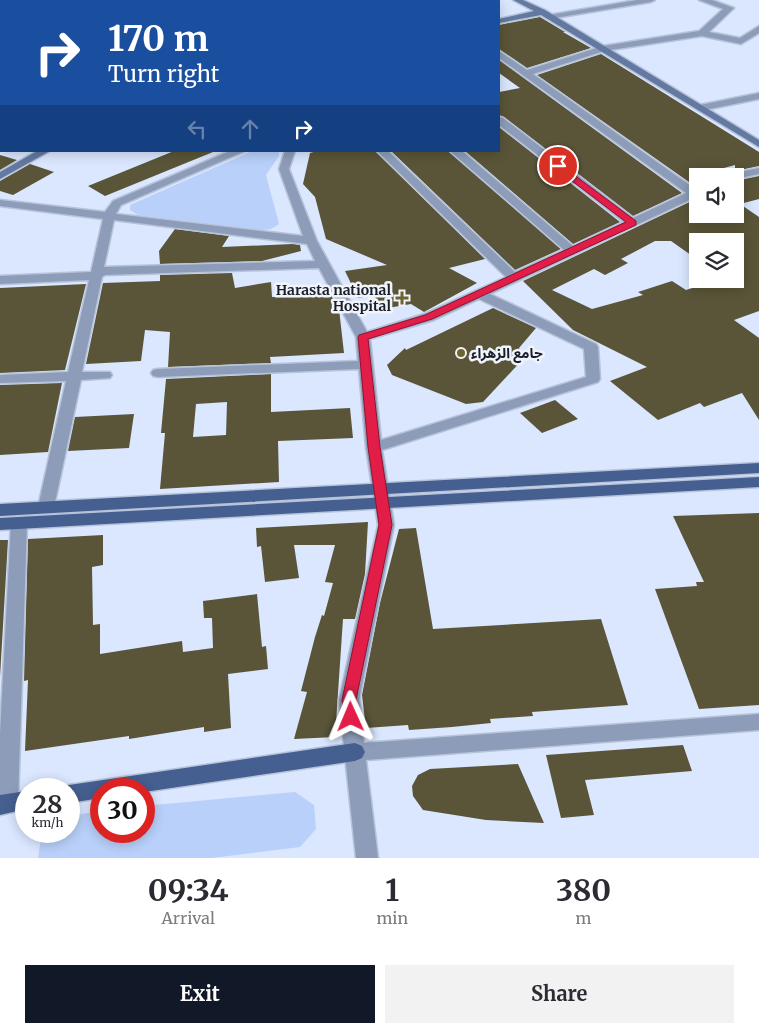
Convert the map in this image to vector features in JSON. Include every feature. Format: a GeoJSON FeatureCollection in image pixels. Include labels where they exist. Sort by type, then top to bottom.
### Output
{"type":"FeatureCollection","features":[{"type":"Feature","properties":{"kind":"main road"},"geometry":{"type":"LineString","coordinates":[[0,524],[759,468]]}},
{"type":"Feature","properties":{"kind":"main road"},"geometry":{"type":"LineString","coordinates":[[0,510],[759,482]]}},
{"type":"Feature","properties":{"kind":"main road"},"geometry":{"type":"LineString","coordinates":[[155,781],[355,752]]}},
{"type":"Feature","properties":{"kind":"street"},"geometry":{"type":"LineString","coordinates":[[517,0],[546,14],[759,144]]}},
{"type":"Feature","properties":{"kind":"street"},"geometry":{"type":"LineString","coordinates":[[527,4],[542,0]]}},
{"type":"Feature","properties":{"kind":"street"},"geometry":{"type":"LineString","coordinates":[[500,21],[652,0]]}},
{"type":"Feature","properties":{"kind":"street"},"geometry":{"type":"LineString","coordinates":[[702,33],[712,26],[716,16],[730,8],[703,0]]}},
{"type":"Feature","properties":{"kind":"street"},"geometry":{"type":"LineString","coordinates":[[526,73],[603,49],[702,33],[741,41],[759,29]]}},
{"type":"Feature","properties":{"kind":"street"},"geometry":{"type":"LineString","coordinates":[[500,55],[689,188]]}},
{"type":"Feature","properties":{"kind":"street"},"geometry":{"type":"LineString","coordinates":[[700,108],[759,96]]}},
{"type":"Feature","properties":{"kind":"street"},"geometry":{"type":"LineString","coordinates":[[500,121],[632,223]]}},
{"type":"Feature","properties":{"kind":"street"},"geometry":{"type":"LineString","coordinates":[[46,507],[110,216],[117,203],[238,152]]}},
{"type":"Feature","properties":{"kind":"street"},"geometry":{"type":"LineString","coordinates":[[290,152],[284,169],[311,241],[363,337],[374,447],[380,496],[386,525],[349,700],[366,858]]}},
{"type":"Feature","properties":{"kind":"street"},"geometry":{"type":"LineString","coordinates":[[383,152],[514,278]]}},
{"type":"Feature","properties":{"kind":"street"},"geometry":{"type":"LineString","coordinates":[[456,152],[572,251]]}},
{"type":"Feature","properties":{"kind":"street"},"geometry":{"type":"LineString","coordinates":[[0,176],[39,153]]}},
{"type":"Feature","properties":{"kind":"street"},"geometry":{"type":"LineString","coordinates":[[744,174],[759,171]]}},
{"type":"Feature","properties":{"kind":"street"},"geometry":{"type":"LineString","coordinates":[[363,337],[429,317],[689,196]]}},
{"type":"Feature","properties":{"kind":"street"},"geometry":{"type":"LineString","coordinates":[[0,203],[311,241]]}},
{"type":"Feature","properties":{"kind":"street"},"geometry":{"type":"LineString","coordinates":[[0,280],[96,276],[102,271],[322,264]]}},
{"type":"Feature","properties":{"kind":"street"},"geometry":{"type":"LineString","coordinates":[[374,447],[593,379],[591,347],[480,294]]}},
{"type":"Feature","properties":{"kind":"street"},"geometry":{"type":"LineString","coordinates":[[158,373],[365,364]]}},
{"type":"Feature","properties":{"kind":"street"},"geometry":{"type":"LineString","coordinates":[[0,379],[105,375]]}},
{"type":"Feature","properties":{"kind":"street"},"geometry":{"type":"LineString","coordinates":[[11,803],[19,523]]}},
{"type":"Feature","properties":{"kind":"street"},"geometry":{"type":"LineString","coordinates":[[355,752],[759,722]]}},
{"type":"Feature","properties":{"kind":"shaded area"},"geometry":{"type":"Polygon","coordinates":[[[250,152],[279,152],[279,156],[266,175],[279,224],[271,229],[262,230],[138,215],[130,210],[130,205],[250,152]]]}},
{"type":"Feature","properties":{"kind":"shaded area"},"geometry":{"type":"Polygon","coordinates":[[[295,792],[314,805],[316,829],[300,847],[212,858],[38,858],[40,843],[80,843],[80,815],[90,812],[90,843],[155,843],[155,805],[295,792]]]}},
{"type":"Feature","properties":{"kind":"building"},"geometry":{"type":"Polygon","coordinates":[[[540,17],[591,48],[527,68],[500,50],[500,25],[540,17]]]}},
{"type":"Feature","properties":{"kind":"building"},"geometry":{"type":"Polygon","coordinates":[[[601,54],[759,152],[759,166],[744,169],[735,168],[735,165],[724,168],[689,168],[689,182],[537,75],[601,54]]]}},
{"type":"Feature","properties":{"kind":"building"},"geometry":{"type":"Polygon","coordinates":[[[500,61],[682,193],[633,216],[500,115],[500,92],[520,88],[500,74],[500,61]]]}},
{"type":"Feature","properties":{"kind":"building"},"geometry":{"type":"Polygon","coordinates":[[[500,128],[620,222],[573,244],[466,152],[500,152],[500,128]]]}},
{"type":"Feature","properties":{"kind":"building"},"geometry":{"type":"Polygon","coordinates":[[[172,152],[213,152],[105,196],[88,186],[172,152]]]}},
{"type":"Feature","properties":{"kind":"building"},"geometry":{"type":"Polygon","coordinates":[[[376,152],[485,259],[449,268],[477,283],[424,312],[411,304],[382,309],[374,295],[358,298],[345,271],[387,265],[326,239],[315,197],[303,184],[310,153],[376,152]]]}},
{"type":"Feature","properties":{"kind":"building"},"geometry":{"type":"Polygon","coordinates":[[[392,152],[449,152],[561,249],[515,270],[392,152]]]}},
{"type":"Feature","properties":{"kind":"building"},"geometry":{"type":"Polygon","coordinates":[[[0,155],[17,160],[0,170],[0,155]]]}},
{"type":"Feature","properties":{"kind":"building"},"geometry":{"type":"Polygon","coordinates":[[[30,164],[54,172],[13,195],[0,191],[0,181],[30,164]]]}},
{"type":"Feature","properties":{"kind":"building"},"geometry":{"type":"Polygon","coordinates":[[[759,176],[759,199],[744,203],[744,179],[759,176]]]}},
{"type":"Feature","properties":{"kind":"building"},"geometry":{"type":"Polygon","coordinates":[[[689,202],[689,223],[744,223],[744,207],[759,217],[759,311],[734,320],[759,338],[759,420],[742,393],[704,407],[700,403],[658,420],[610,381],[647,367],[573,330],[523,281],[689,202]],[[689,233],[689,254],[671,241],[655,241],[621,259],[628,263],[605,275],[594,269],[552,290],[592,309],[643,295],[638,292],[672,281],[686,290],[692,288],[744,288],[744,233],[689,233]]]}},
{"type":"Feature","properties":{"kind":"building"},"geometry":{"type":"Polygon","coordinates":[[[175,229],[229,236],[222,247],[292,244],[300,245],[301,251],[262,261],[160,264],[159,251],[175,229]]]}},
{"type":"Feature","properties":{"kind":"building"},"geometry":{"type":"Polygon","coordinates":[[[232,273],[235,288],[271,282],[272,297],[331,295],[339,309],[344,353],[270,357],[271,363],[168,367],[170,332],[145,330],[141,361],[86,364],[103,283],[160,281],[160,275],[232,273]]]}},
{"type":"Feature","properties":{"kind":"building"},"geometry":{"type":"Polygon","coordinates":[[[86,284],[65,370],[0,373],[0,288],[86,284]]]}},
{"type":"Feature","properties":{"kind":"building","name":"جامع الزهراء"},"geometry":{"type":"Polygon","coordinates":[[[493,308],[536,328],[519,348],[524,358],[483,402],[466,404],[392,375],[387,365],[405,348],[406,350],[493,308]]]}},
{"type":"Feature","properties":{"kind":"building"},"geometry":{"type":"Polygon","coordinates":[[[271,374],[271,412],[350,408],[353,438],[278,441],[279,482],[160,489],[165,433],[161,433],[166,379],[271,374]],[[227,402],[196,404],[193,437],[226,435],[227,402]]]}},
{"type":"Feature","properties":{"kind":"building"},"geometry":{"type":"Polygon","coordinates":[[[62,383],[48,452],[0,455],[0,385],[62,383]]]}},
{"type":"Feature","properties":{"kind":"building"},"geometry":{"type":"Polygon","coordinates":[[[555,400],[578,419],[542,433],[520,413],[555,400]]]}},
{"type":"Feature","properties":{"kind":"building"},"geometry":{"type":"Polygon","coordinates":[[[134,414],[129,448],[68,451],[75,417],[134,414]]]}},
{"type":"Feature","properties":{"kind":"building"},"geometry":{"type":"Polygon","coordinates":[[[759,513],[759,705],[699,709],[655,589],[697,586],[696,582],[704,582],[673,516],[759,513]]]}},
{"type":"Feature","properties":{"kind":"building"},"geometry":{"type":"Polygon","coordinates":[[[368,522],[365,574],[355,619],[343,619],[335,737],[294,739],[307,692],[301,691],[315,637],[322,615],[324,616],[333,583],[325,582],[335,545],[294,545],[299,578],[265,582],[261,546],[257,547],[256,528],[368,522]]]}},
{"type":"Feature","properties":{"kind":"building"},"geometry":{"type":"Polygon","coordinates":[[[416,528],[433,629],[601,619],[628,705],[532,712],[533,716],[490,719],[491,723],[452,727],[409,730],[408,725],[366,728],[362,695],[380,603],[399,529],[416,528]]]}},
{"type":"Feature","properties":{"kind":"building"},"geometry":{"type":"Polygon","coordinates":[[[103,535],[103,565],[92,567],[93,625],[100,624],[100,654],[182,641],[183,652],[213,648],[212,618],[204,618],[203,601],[257,594],[262,647],[266,646],[268,669],[228,674],[231,728],[204,732],[204,727],[129,739],[129,736],[25,751],[28,680],[24,681],[28,539],[103,535]]]}},
{"type":"Feature","properties":{"kind":"building"},"geometry":{"type":"Polygon","coordinates":[[[0,540],[8,540],[0,677],[0,540]]]}},
{"type":"Feature","properties":{"kind":"building"},"geometry":{"type":"Polygon","coordinates":[[[683,745],[692,771],[585,780],[594,815],[561,818],[546,755],[683,745]]]}},
{"type":"Feature","properties":{"kind":"building"},"geometry":{"type":"Polygon","coordinates":[[[518,764],[544,823],[486,820],[423,810],[413,796],[412,786],[418,775],[430,769],[518,764]]]}},
{"type":"Feature","properties":{"kind":"place","name":"Harasta national Hospital"},"geometry":{"type":"Point","coordinates":[402,298]}},
{"type":"Feature","properties":{"kind":"place","name":"جامع الزهراء"},"geometry":{"type":"Point","coordinates":[461,353]}},
{"type":"Feature","properties":{"kind":"route"},"geometry":{"type":"LineString","coordinates":[[351,717],[349,700],[386,525],[379,489],[363,337],[429,317],[632,223],[558,166]]}}]}
